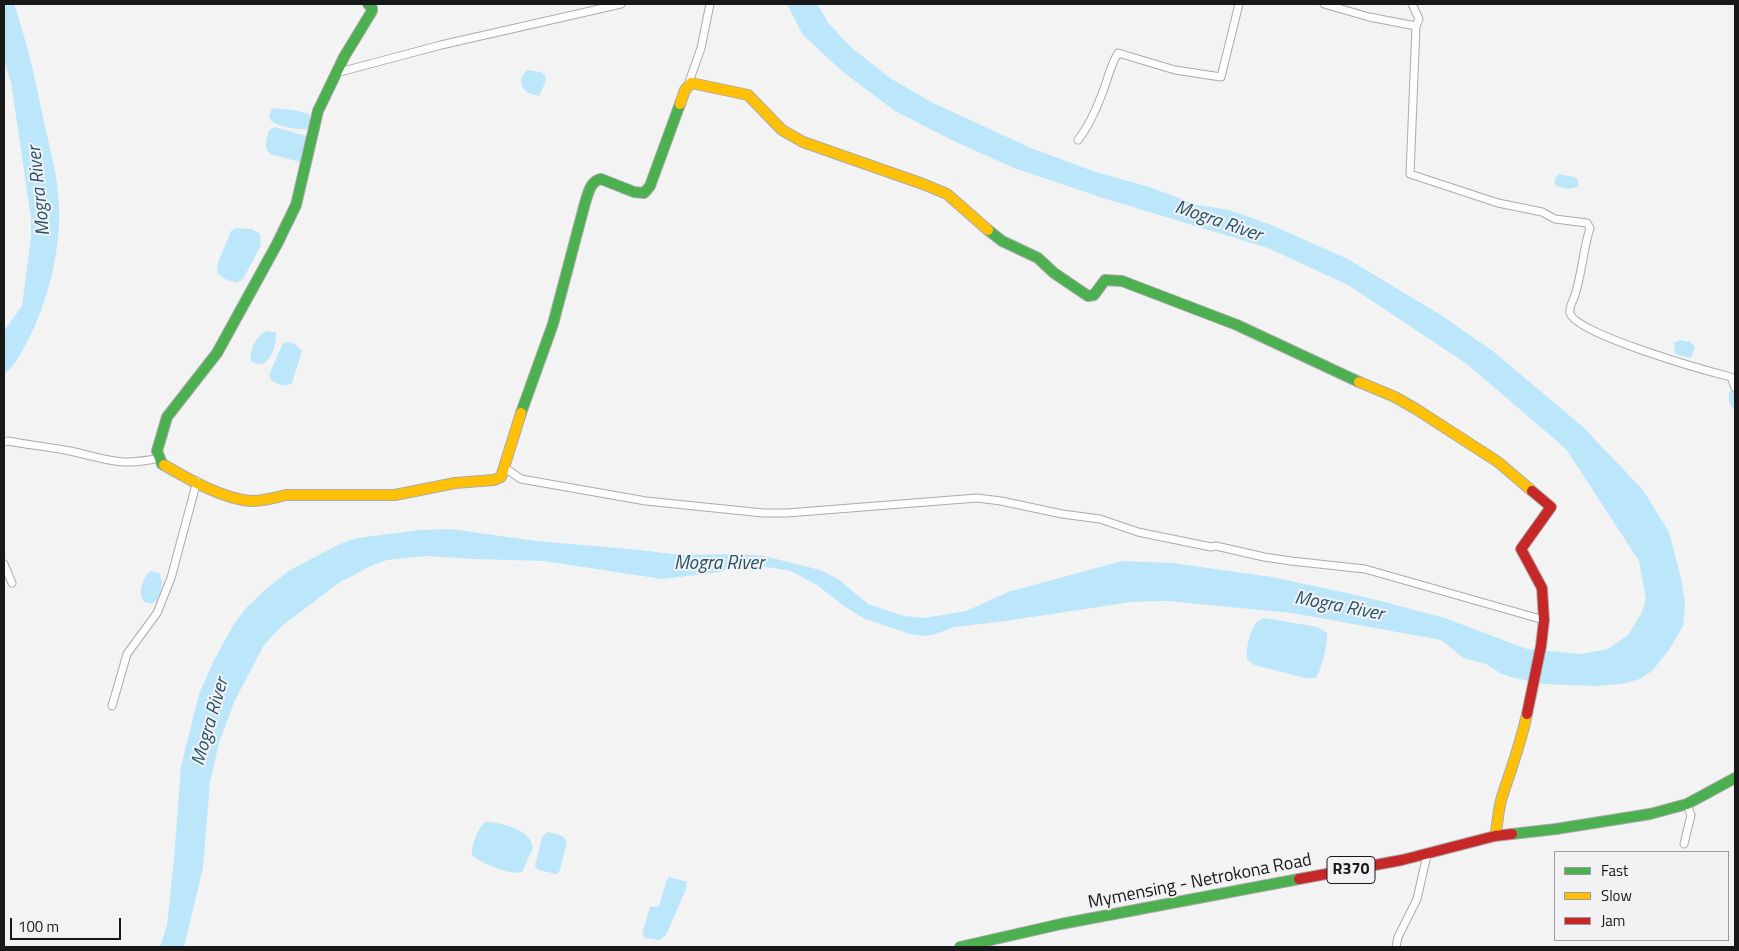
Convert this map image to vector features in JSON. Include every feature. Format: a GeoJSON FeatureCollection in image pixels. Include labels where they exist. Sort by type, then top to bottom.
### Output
{"type":"FeatureCollection","features":[{"type":"Feature","properties":{"kind":"street"},"geometry":{"type":"LineString","coordinates":[[368,4],[372,11],[336,73],[318,111],[296,205],[248,299],[217,353],[167,417],[159,441],[159,458],[162,464],[231,497],[255,502],[286,496],[395,495],[455,484],[494,480],[501,477],[516,427],[553,324],[591,186],[596,180],[601,179],[634,192],[644,192],[650,186],[701,48],[710,4]]}},
{"type":"Feature","properties":{"kind":"street"},"geometry":{"type":"LineString","coordinates":[[336,73],[441,45],[621,4]]}},
{"type":"Feature","properties":{"kind":"street"},"geometry":{"type":"LineString","coordinates":[[1078,140],[1094,114],[1103,92],[1110,66],[1118,53],[1175,70],[1221,77],[1239,4]]}},
{"type":"Feature","properties":{"kind":"street"},"geometry":{"type":"LineString","coordinates":[[1324,4],[1370,17],[1416,26]]}},
{"type":"Feature","properties":{"kind":"street"},"geometry":{"type":"LineString","coordinates":[[1412,4],[1419,19],[1416,26],[1410,174],[1498,203],[1542,212],[1555,219],[1587,223],[1590,228],[1575,295],[1570,306],[1570,314],[1575,321],[1592,330],[1677,362],[1731,377],[1735,388]]}},
{"type":"Feature","properties":{"kind":"street"},"geometry":{"type":"LineString","coordinates":[[688,85],[695,83],[748,95],[782,130],[803,142],[924,184],[947,194],[960,202],[986,229],[1002,241],[1038,258],[1054,273],[1088,296],[1094,295],[1106,280],[1122,282],[1142,288],[1237,325],[1339,374],[1395,397],[1498,462],[1551,507],[1521,549],[1542,588],[1544,620],[1541,646],[1521,742],[1501,800],[1495,836]]}},
{"type":"Feature","properties":{"kind":"street"},"geometry":{"type":"LineString","coordinates":[[4,442],[8,441],[69,451],[119,462],[138,463],[159,458]]}},
{"type":"Feature","properties":{"kind":"street"},"geometry":{"type":"LineString","coordinates":[[505,468],[521,479],[636,499],[763,512],[787,513],[954,499],[977,498],[1001,501],[1062,514],[1100,518],[1138,532],[1264,557],[1364,569],[1544,620]]}},
{"type":"Feature","properties":{"kind":"street"},"geometry":{"type":"LineString","coordinates":[[112,706],[127,654],[157,613],[171,578],[197,481]]}},
{"type":"Feature","properties":{"kind":"street"},"geometry":{"type":"LineString","coordinates":[[4,564],[12,583]]}},
{"type":"Feature","properties":{"kind":"street","name":"Mymensing - Netrokona Road"},"geometry":{"type":"LineString","coordinates":[[960,947],[1061,924],[1427,855],[1495,836],[1556,829],[1650,814],[1687,804],[1735,778]]}},
{"type":"Feature","properties":{"kind":"street"},"geometry":{"type":"LineString","coordinates":[[1684,844],[1691,815],[1687,804]]}},
{"type":"Feature","properties":{"kind":"street"},"geometry":{"type":"LineString","coordinates":[[1396,947],[1398,937],[1418,899],[1427,855]]}},
{"type":"Feature","properties":{"kind":"water","name":"Mogra River"},"geometry":{"type":"Polygon","coordinates":[[[4,4],[14,4],[27,47],[54,166],[57,184],[59,229],[50,283],[38,318],[23,350],[13,366],[4,374],[4,331],[22,306],[31,237],[31,218],[11,82],[4,61],[4,4]]]}},
{"type":"Feature","properties":{"kind":"water","name":"Mogra River"},"geometry":{"type":"Polygon","coordinates":[[[787,4],[817,4],[829,24],[852,48],[890,78],[933,103],[1031,148],[1093,171],[1149,187],[1198,205],[1229,210],[1269,224],[1348,259],[1444,317],[1494,352],[1583,427],[1643,490],[1669,532],[1681,578],[1685,603],[1683,626],[1669,650],[1652,671],[1640,679],[1622,684],[1595,686],[1544,684],[1510,677],[1486,664],[1463,658],[1441,640],[1292,613],[1167,601],[1132,602],[954,627],[936,634],[923,636],[910,634],[863,618],[817,585],[791,571],[774,568],[747,565],[735,566],[721,572],[662,579],[544,561],[427,556],[387,560],[340,582],[283,625],[264,645],[235,700],[219,743],[210,782],[203,868],[184,947],[160,947],[167,925],[181,766],[199,694],[214,660],[234,624],[247,607],[266,589],[290,570],[340,544],[357,538],[421,530],[451,529],[536,541],[680,555],[739,554],[764,556],[820,570],[838,579],[868,604],[904,616],[924,618],[966,611],[1008,592],[1122,561],[1173,563],[1272,577],[1365,597],[1445,618],[1527,649],[1581,654],[1608,649],[1628,635],[1641,614],[1646,600],[1639,561],[1566,449],[1467,364],[1348,285],[1268,248],[1100,197],[1014,168],[958,143],[895,111],[843,72],[803,35],[787,4]]]}},
{"type":"Feature","properties":{"kind":"water"},"geometry":{"type":"Polygon","coordinates":[[[527,70],[541,72],[546,77],[539,96],[528,93],[522,87],[521,78],[527,70]]]}},
{"type":"Feature","properties":{"kind":"water"},"geometry":{"type":"Polygon","coordinates":[[[272,108],[294,110],[309,114],[312,120],[309,129],[289,128],[271,121],[269,116],[272,108]]]}},
{"type":"Feature","properties":{"kind":"water"},"geometry":{"type":"Polygon","coordinates":[[[275,127],[306,136],[307,139],[300,162],[270,154],[266,143],[269,130],[275,127]]]}},
{"type":"Feature","properties":{"kind":"water"},"geometry":{"type":"Polygon","coordinates":[[[1558,174],[1575,177],[1578,180],[1578,187],[1568,189],[1556,186],[1554,182],[1558,174]]]}},
{"type":"Feature","properties":{"kind":"water"},"geometry":{"type":"Polygon","coordinates":[[[236,228],[252,229],[260,234],[261,245],[243,279],[236,283],[218,274],[217,265],[231,231],[236,228]]]}},
{"type":"Feature","properties":{"kind":"water"},"geometry":{"type":"Polygon","coordinates":[[[269,331],[276,333],[273,351],[267,361],[257,364],[251,361],[251,352],[258,338],[269,331]]]}},
{"type":"Feature","properties":{"kind":"water"},"geometry":{"type":"Polygon","coordinates":[[[1680,340],[1690,342],[1695,347],[1691,358],[1675,354],[1674,343],[1680,340]]]}},
{"type":"Feature","properties":{"kind":"water"},"geometry":{"type":"Polygon","coordinates":[[[289,342],[296,345],[302,351],[292,383],[285,385],[272,381],[269,375],[283,343],[289,342]]]}},
{"type":"Feature","properties":{"kind":"water"},"geometry":{"type":"Polygon","coordinates":[[[1729,392],[1735,393],[1735,411],[1730,405],[1729,400],[1729,392]]]}},
{"type":"Feature","properties":{"kind":"water"},"geometry":{"type":"Polygon","coordinates":[[[150,571],[159,573],[162,581],[160,598],[152,604],[144,602],[141,594],[143,582],[150,571]]]}},
{"type":"Feature","properties":{"kind":"water"},"geometry":{"type":"Polygon","coordinates":[[[1266,618],[1317,627],[1327,633],[1324,656],[1316,678],[1305,678],[1254,665],[1247,659],[1248,645],[1253,628],[1258,621],[1266,618]]]}},
{"type":"Feature","properties":{"kind":"water"},"geometry":{"type":"Polygon","coordinates":[[[485,822],[499,823],[514,828],[521,831],[531,841],[533,848],[522,872],[517,873],[496,868],[472,855],[476,837],[485,822]]]}},
{"type":"Feature","properties":{"kind":"water"},"geometry":{"type":"Polygon","coordinates":[[[547,832],[563,836],[567,842],[560,870],[557,874],[538,870],[535,866],[542,837],[547,832]]]}},
{"type":"Feature","properties":{"kind":"water"},"geometry":{"type":"Polygon","coordinates":[[[669,877],[687,882],[686,889],[666,935],[660,940],[645,938],[642,934],[650,907],[659,906],[669,877]]]}},
{"type":"Feature","properties":{"kind":"traffic: fast"},"geometry":{"type":"LineString","coordinates":[[164,465],[157,451],[167,417],[217,353],[277,244],[296,205],[318,111],[344,57],[372,11],[368,4]]}},
{"type":"Feature","properties":{"kind":"traffic: fast"},"geometry":{"type":"LineString","coordinates":[[521,413],[553,324],[590,188],[594,182],[601,179],[634,192],[644,193],[650,186],[680,104]]}},
{"type":"Feature","properties":{"kind":"traffic: fast"},"geometry":{"type":"LineString","coordinates":[[988,230],[1002,241],[1038,258],[1054,273],[1088,296],[1094,295],[1105,280],[1122,281],[1237,325],[1359,382]]}},
{"type":"Feature","properties":{"kind":"traffic: fast"},"geometry":{"type":"LineString","coordinates":[[1512,834],[1650,814],[1687,804],[1735,778]]}},
{"type":"Feature","properties":{"kind":"traffic: fast"},"geometry":{"type":"LineString","coordinates":[[960,947],[1061,924],[1299,879]]}},
{"type":"Feature","properties":{"kind":"traffic: slow"},"geometry":{"type":"LineString","coordinates":[[680,104],[685,90],[691,83],[748,95],[782,130],[803,142],[947,194],[988,230]]}},
{"type":"Feature","properties":{"kind":"traffic: slow"},"geometry":{"type":"LineString","coordinates":[[1359,382],[1395,397],[1416,409],[1498,462],[1532,491]]}},
{"type":"Feature","properties":{"kind":"traffic: slow"},"geometry":{"type":"LineString","coordinates":[[164,465],[217,492],[251,501],[286,495],[395,495],[455,483],[494,480],[501,477],[521,413]]}},
{"type":"Feature","properties":{"kind":"traffic: slow"},"geometry":{"type":"LineString","coordinates":[[1495,836],[1501,802],[1527,714]]}},
{"type":"Feature","properties":{"kind":"traffic: jam"},"geometry":{"type":"LineString","coordinates":[[1527,714],[1541,646],[1544,620],[1542,588],[1521,549],[1551,507],[1532,491]]}},
{"type":"Feature","properties":{"kind":"traffic: jam"},"geometry":{"type":"LineString","coordinates":[[1299,879],[1402,860],[1495,836],[1512,834]]}}]}
